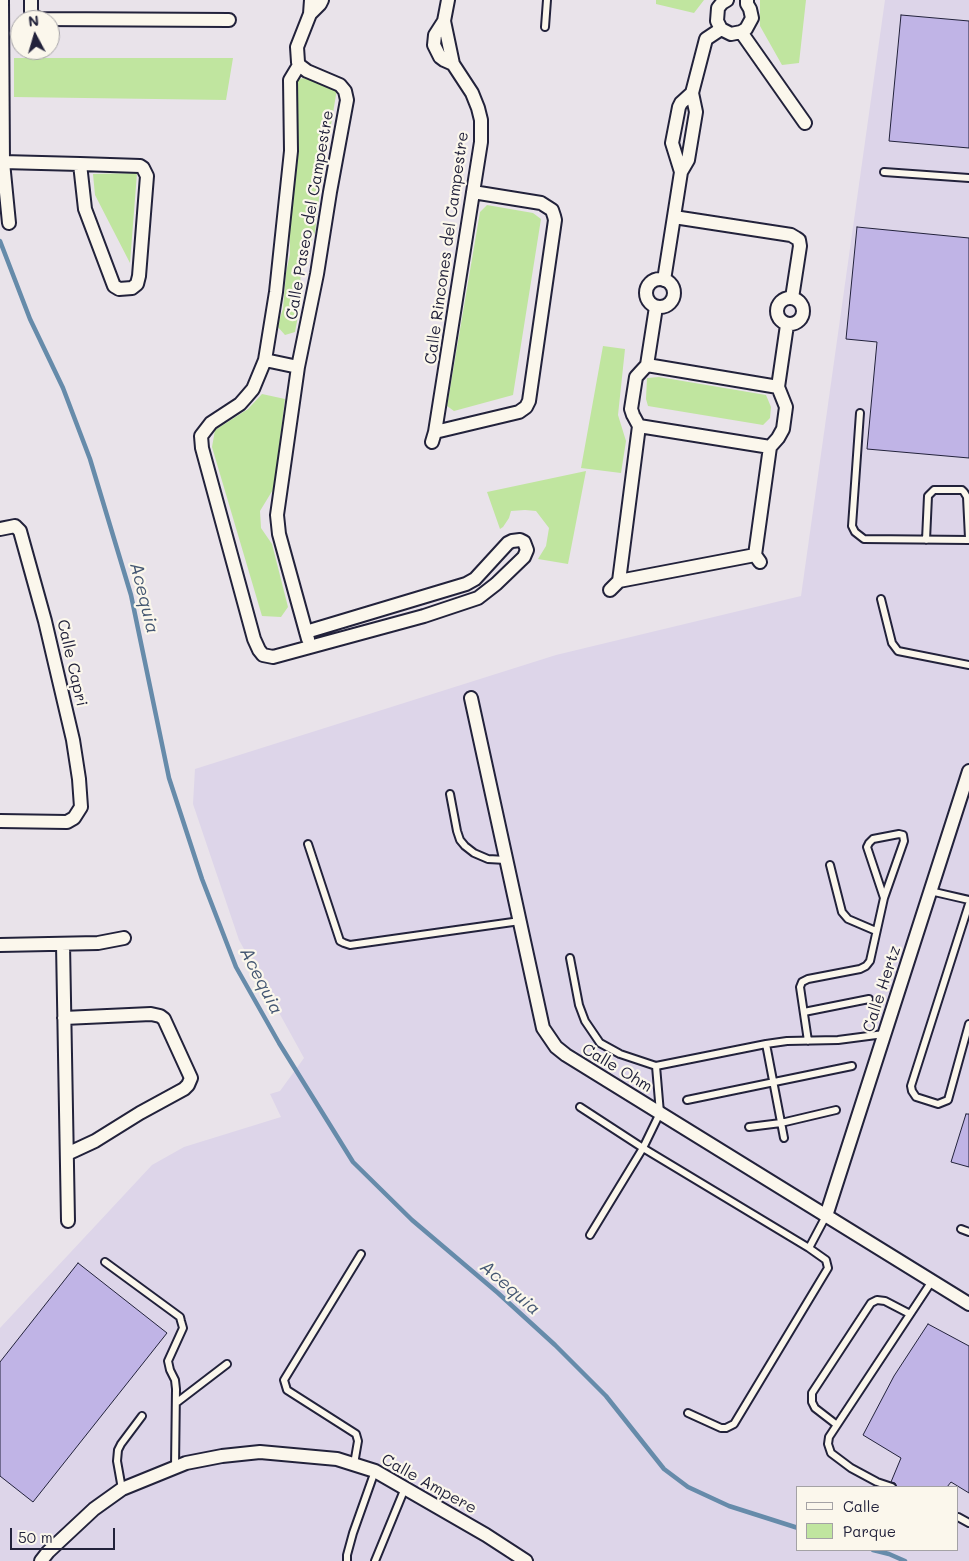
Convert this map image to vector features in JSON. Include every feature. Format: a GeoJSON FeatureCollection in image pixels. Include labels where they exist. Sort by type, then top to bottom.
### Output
{"type":"FeatureCollection","features":[{"type":"Feature","properties":{"kind":"street"},"geometry":{"type":"LineString","coordinates":[[2,0],[3,162],[9,223]]}},
{"type":"Feature","properties":{"kind":"street"},"geometry":{"type":"LineString","coordinates":[[31,0],[33,16],[39,19],[229,20]]}},
{"type":"Feature","properties":{"kind":"street","name":"Calle Paseo del Campestre"},"geometry":{"type":"LineString","coordinates":[[310,646],[279,534],[277,515],[298,367],[317,274],[347,100],[345,91],[340,86],[307,71],[300,65],[297,59],[298,47],[310,14],[311,0]]}},
{"type":"Feature","properties":{"kind":"street","name":"Calle Paseo del Campestre"},"geometry":{"type":"LineString","coordinates":[[310,14],[322,0]]}},
{"type":"Feature","properties":{"kind":"street","name":"Calle Rincones del Campestre"},"geometry":{"type":"LineString","coordinates":[[448,0],[444,21],[454,64],[472,93],[478,108],[481,120],[481,142],[434,437],[519,412],[530,401],[555,220],[554,216],[552,210],[541,203],[474,192]]}},
{"type":"Feature","properties":{"kind":"street"},"geometry":{"type":"LineString","coordinates":[[727,0],[718,8],[717,21],[721,28],[730,34],[746,29],[752,18],[750,9],[745,1]]}},
{"type":"Feature","properties":{"kind":"street"},"geometry":{"type":"LineString","coordinates":[[664,280],[681,172],[688,160],[696,112],[692,93],[706,39],[721,28]]}},
{"type":"Feature","properties":{"kind":"street"},"geometry":{"type":"LineString","coordinates":[[741,32],[805,123]]}},
{"type":"Feature","properties":{"kind":"street","name":"Calle Paseo del Campestre"},"geometry":{"type":"LineString","coordinates":[[300,65],[290,80],[291,151],[276,292],[264,360],[248,396],[240,404],[211,423],[204,431],[201,442],[254,639],[259,650],[263,655],[273,657],[424,616],[478,598],[524,557],[527,550],[524,542],[520,540],[512,541],[480,573],[466,584],[306,632]]}},
{"type":"Feature","properties":{"kind":"street"},"geometry":{"type":"LineString","coordinates":[[681,172],[672,143],[681,102],[692,93]]}},
{"type":"Feature","properties":{"kind":"street"},"geometry":{"type":"LineString","coordinates":[[3,162],[80,164],[140,166],[146,171],[139,276],[137,284],[132,288],[119,289],[114,286],[85,210],[80,164]]}},
{"type":"Feature","properties":{"kind":"street"},"geometry":{"type":"LineString","coordinates":[[674,217],[791,236],[799,240],[800,246],[792,298]]}},
{"type":"Feature","properties":{"kind":"street"},"geometry":{"type":"LineString","coordinates":[[664,280],[670,283],[673,288],[673,299],[666,306],[656,307],[649,302],[646,290],[651,282],[664,280]]}},
{"type":"Feature","properties":{"kind":"street"},"geometry":{"type":"LineString","coordinates":[[792,298],[801,303],[804,310],[797,323],[787,325],[780,320],[776,309],[782,300],[792,298]]}},
{"type":"Feature","properties":{"kind":"street"},"geometry":{"type":"LineString","coordinates":[[656,307],[647,365],[636,377],[631,409],[639,426],[614,586],[758,559],[770,447],[783,429],[786,407],[778,387],[787,325]]}},
{"type":"Feature","properties":{"kind":"street"},"geometry":{"type":"LineString","coordinates":[[264,360],[298,367]]}},
{"type":"Feature","properties":{"kind":"street"},"geometry":{"type":"LineString","coordinates":[[647,365],[778,387]]}},
{"type":"Feature","properties":{"kind":"street"},"geometry":{"type":"LineString","coordinates":[[639,426],[770,447]]}},
{"type":"Feature","properties":{"kind":"street","name":"Calle Capri"},"geometry":{"type":"LineString","coordinates":[[0,529],[15,526],[20,531],[45,621],[73,740],[81,807],[74,818],[67,822],[0,821]]}},
{"type":"Feature","properties":{"kind":"street"},"geometry":{"type":"LineString","coordinates":[[419,599],[424,616]]}},
{"type":"Feature","properties":{"kind":"street","name":"Calle Ohm"},"geometry":{"type":"LineString","coordinates":[[471,698],[543,1028],[549,1038],[566,1056],[969,1304]]}},
{"type":"Feature","properties":{"kind":"street","name":"Calle Hertz"},"geometry":{"type":"LineString","coordinates":[[826,1216],[969,772]]}},
{"type":"Feature","properties":{"kind":"street"},"geometry":{"type":"LineString","coordinates":[[0,945],[98,943],[124,938]]}},
{"type":"Feature","properties":{"kind":"street"},"geometry":{"type":"LineString","coordinates":[[63,944],[68,1221]]}},
{"type":"Feature","properties":{"kind":"street"},"geometry":{"type":"LineString","coordinates":[[64,1018],[151,1014],[160,1016],[164,1019],[191,1078],[184,1089],[95,1141],[67,1154]]}},
{"type":"Feature","properties":{"kind":"street","name":"Calle Ampere"},"geometry":{"type":"LineString","coordinates":[[41,1561],[48,1552],[94,1509],[122,1489],[186,1463],[222,1456],[260,1452],[337,1459],[376,1470],[486,1534],[526,1561]]}},
{"type":"Feature","properties":{"kind":"lane"},"geometry":{"type":"LineString","coordinates":[[545,27],[547,0]]}},
{"type":"Feature","properties":{"kind":"lane"},"geometry":{"type":"LineString","coordinates":[[884,172],[969,178]]}},
{"type":"Feature","properties":{"kind":"lane"},"geometry":{"type":"LineString","coordinates":[[860,413],[852,526],[855,532],[864,538],[926,540],[969,539],[967,497],[962,490],[934,490],[928,496],[926,540]]}},
{"type":"Feature","properties":{"kind":"lane"},"geometry":{"type":"LineString","coordinates":[[881,599],[892,643],[898,651],[969,665]]}},
{"type":"Feature","properties":{"kind":"lane"},"geometry":{"type":"LineString","coordinates":[[450,794],[457,831],[460,840],[465,846],[474,853],[488,859],[506,860]]}},
{"type":"Feature","properties":{"kind":"lane"},"geometry":{"type":"LineString","coordinates":[[808,1041],[800,987],[802,982],[808,979],[860,969],[870,961],[884,898],[904,841],[903,835],[898,834],[873,839],[869,843],[868,847],[884,898]]}},
{"type":"Feature","properties":{"kind":"lane"},"geometry":{"type":"LineString","coordinates":[[308,844],[340,940],[344,943],[350,945],[520,921]]}},
{"type":"Feature","properties":{"kind":"lane"},"geometry":{"type":"LineString","coordinates":[[830,865],[842,912],[848,919],[876,931]]}},
{"type":"Feature","properties":{"kind":"lane"},"geometry":{"type":"LineString","coordinates":[[930,891],[969,900]]}},
{"type":"Feature","properties":{"kind":"lane"},"geometry":{"type":"LineString","coordinates":[[969,904],[911,1086],[916,1097],[938,1104],[948,1100],[969,1024]]}},
{"type":"Feature","properties":{"kind":"lane"},"geometry":{"type":"LineString","coordinates":[[570,958],[579,1005],[585,1021],[600,1043],[620,1054],[656,1066],[787,1041],[838,1040],[884,1034]]}},
{"type":"Feature","properties":{"kind":"lane"},"geometry":{"type":"LineString","coordinates":[[804,1012],[869,999]]}},
{"type":"Feature","properties":{"kind":"lane"},"geometry":{"type":"LineString","coordinates":[[766,1044],[784,1138]]}},
{"type":"Feature","properties":{"kind":"lane"},"geometry":{"type":"LineString","coordinates":[[590,1235],[643,1148],[660,1113],[656,1066]]}},
{"type":"Feature","properties":{"kind":"lane"},"geometry":{"type":"LineString","coordinates":[[687,1100],[852,1066]]}},
{"type":"Feature","properties":{"kind":"lane"},"geometry":{"type":"LineString","coordinates":[[580,1107],[643,1148],[826,1260],[828,1268],[734,1424],[726,1428],[720,1428],[688,1413]]}},
{"type":"Feature","properties":{"kind":"lane"},"geometry":{"type":"LineString","coordinates":[[749,1127],[781,1124],[836,1110]]}},
{"type":"Feature","properties":{"kind":"lane"},"geometry":{"type":"LineString","coordinates":[[808,1248],[826,1216]]}},
{"type":"Feature","properties":{"kind":"lane"},"geometry":{"type":"LineString","coordinates":[[961,1229],[969,1232]]}},
{"type":"Feature","properties":{"kind":"lane"},"geometry":{"type":"LineString","coordinates":[[354,1464],[358,1441],[356,1434],[287,1390],[284,1380],[361,1254]]}},
{"type":"Feature","properties":{"kind":"lane"},"geometry":{"type":"LineString","coordinates":[[105,1262],[180,1317],[183,1328],[168,1361],[175,1380],[175,1468]]}},
{"type":"Feature","properties":{"kind":"lane"},"geometry":{"type":"LineString","coordinates":[[889,1486],[877,1482],[851,1468],[831,1453],[828,1444],[829,1437],[932,1281]]}},
{"type":"Feature","properties":{"kind":"lane"},"geometry":{"type":"LineString","coordinates":[[836,1425],[815,1408],[812,1402],[812,1393],[871,1303],[882,1300],[910,1314]]}},
{"type":"Feature","properties":{"kind":"lane"},"geometry":{"type":"LineString","coordinates":[[176,1403],[227,1364]]}},
{"type":"Feature","properties":{"kind":"lane"},"geometry":{"type":"LineString","coordinates":[[122,1489],[117,1461],[118,1450],[142,1416]]}},
{"type":"Feature","properties":{"kind":"lane"},"geometry":{"type":"LineString","coordinates":[[347,1561],[353,1533],[376,1470]]}},
{"type":"Feature","properties":{"kind":"lane"},"geometry":{"type":"LineString","coordinates":[[375,1561],[406,1488]]}},
{"type":"Feature","properties":{"kind":"shaded area"},"geometry":{"type":"Polygon","coordinates":[[[885,0],[969,0],[969,1561],[0,1561],[0,1328],[152,1165],[184,1147],[281,1117],[270,1094],[280,1091],[304,1058],[239,940],[193,804],[195,769],[556,655],[801,596],[885,0]]]}},
{"type":"Feature","properties":{"kind":"green space"},"geometry":{"type":"Polygon","coordinates":[[[656,0],[704,0],[694,13],[656,4],[656,0]]]}},
{"type":"Feature","properties":{"kind":"green space"},"geometry":{"type":"Polygon","coordinates":[[[760,0],[806,0],[799,63],[782,65],[760,26],[760,0]]]}},
{"type":"Feature","properties":{"kind":"green space"},"geometry":{"type":"Polygon","coordinates":[[[60,58],[233,58],[226,100],[14,97],[14,60],[60,60],[60,58]]]}},
{"type":"Feature","properties":{"kind":"green space"},"geometry":{"type":"Polygon","coordinates":[[[306,78],[337,89],[315,232],[301,267],[299,311],[295,332],[285,335],[277,326],[283,309],[286,273],[290,254],[290,212],[298,140],[296,79],[306,78]]]}},
{"type":"Feature","properties":{"kind":"green space"},"geometry":{"type":"Polygon","coordinates":[[[137,173],[130,263],[95,195],[93,174],[137,173]]]}},
{"type":"Feature","properties":{"kind":"green space"},"geometry":{"type":"Polygon","coordinates":[[[487,205],[533,213],[541,219],[513,395],[454,411],[447,406],[480,212],[487,205]]]}},
{"type":"Feature","properties":{"kind":"green space"},"geometry":{"type":"Polygon","coordinates":[[[603,346],[625,349],[618,415],[626,441],[621,473],[581,468],[603,346]]]}},
{"type":"Feature","properties":{"kind":"green space"},"geometry":{"type":"Polygon","coordinates":[[[659,377],[766,395],[771,407],[770,418],[763,425],[648,406],[646,399],[647,378],[659,377]]]}},
{"type":"Feature","properties":{"kind":"green space"},"geometry":{"type":"Polygon","coordinates":[[[262,394],[285,399],[274,488],[260,511],[261,528],[272,544],[288,607],[281,617],[262,616],[212,447],[215,430],[248,409],[262,394]]]}},
{"type":"Feature","properties":{"kind":"green space"},"geometry":{"type":"Polygon","coordinates":[[[586,471],[568,564],[538,559],[546,546],[549,528],[536,511],[511,511],[509,518],[500,529],[487,492],[586,471]]]}},
{"type":"Feature","properties":{"kind":"building"},"geometry":{"type":"Polygon","coordinates":[[[901,15],[969,21],[969,148],[889,141],[901,15]]]}},
{"type":"Feature","properties":{"kind":"building"},"geometry":{"type":"Polygon","coordinates":[[[857,227],[969,238],[969,458],[867,449],[877,342],[846,339],[857,227]]]}},
{"type":"Feature","properties":{"kind":"building"},"geometry":{"type":"Polygon","coordinates":[[[966,1114],[969,1114],[969,1167],[951,1162],[966,1114]]]}},
{"type":"Feature","properties":{"kind":"building"},"geometry":{"type":"Polygon","coordinates":[[[78,1263],[167,1333],[33,1502],[0,1476],[0,1362],[78,1263]]]}},
{"type":"Feature","properties":{"kind":"building"},"geometry":{"type":"Polygon","coordinates":[[[928,1324],[969,1346],[969,1493],[951,1482],[948,1486],[896,1486],[895,1483],[891,1482],[901,1458],[863,1435],[894,1376],[928,1324]]]}},
{"type":"Feature","properties":{"kind":"waterway","name":"Acequia"},"geometry":{"type":"LineString","coordinates":[[0,241],[30,319],[63,388],[90,459],[131,595],[169,778],[202,879],[236,967],[279,1043],[353,1162],[412,1220],[498,1293],[555,1345],[606,1396],[664,1469],[688,1487],[729,1506],[796,1527]]}},
{"type":"Feature","properties":{"kind":"waterway","name":"Acequia"},"geometry":{"type":"LineString","coordinates":[[877,1551],[905,1561]]}}]}
